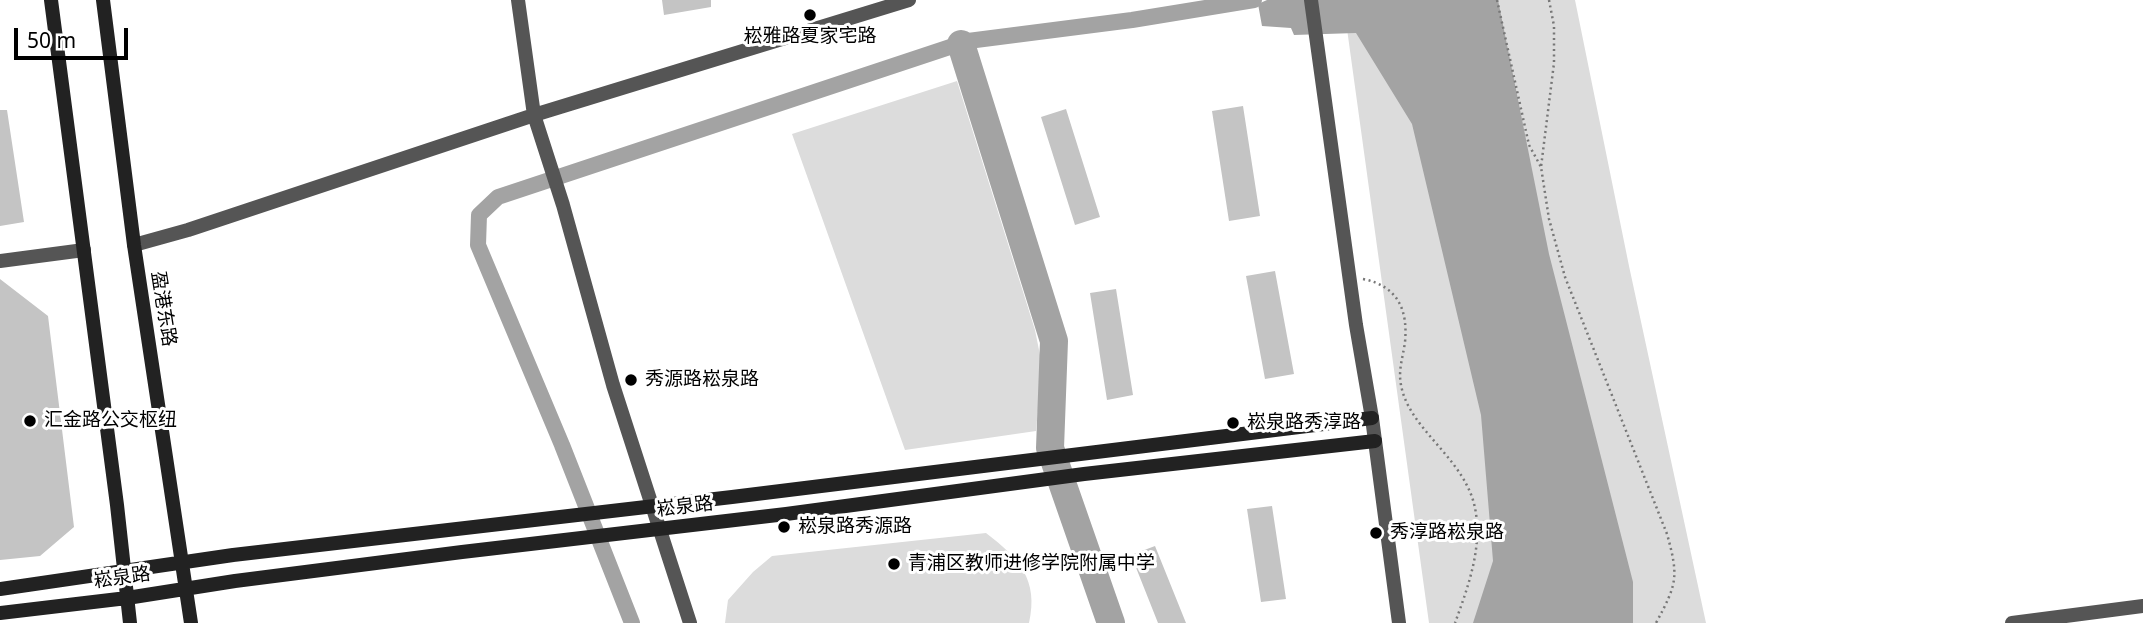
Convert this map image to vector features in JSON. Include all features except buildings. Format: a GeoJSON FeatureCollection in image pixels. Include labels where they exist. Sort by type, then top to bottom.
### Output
{"type":"FeatureCollection","features":[{"type":"Feature","properties":{"kind":"street"},"geometry":{"type":"LineString","coordinates":[[51,0],[130,623]]}},
{"type":"Feature","properties":{"kind":"street","name":"盈港东路"},"geometry":{"type":"LineString","coordinates":[[103,0],[134,244],[191,623]]}},
{"type":"Feature","properties":{"kind":"street"},"geometry":{"type":"LineString","coordinates":[[518,0],[534,115],[563,205],[613,385],[690,623]]}},
{"type":"Feature","properties":{"kind":"street"},"geometry":{"type":"LineString","coordinates":[[134,244],[188,230],[534,115],[909,0]]}},
{"type":"Feature","properties":{"kind":"street"},"geometry":{"type":"LineString","coordinates":[[1311,0],[1399,623]]}},
{"type":"Feature","properties":{"kind":"street"},"geometry":{"type":"LineString","coordinates":[[0,261],[84,250]]}},
{"type":"Feature","properties":{"kind":"street","name":"崧泉路"},"geometry":{"type":"LineString","coordinates":[[0,589],[233,555],[1372,418]]}},
{"type":"Feature","properties":{"kind":"street","name":"崧泉路"},"geometry":{"type":"LineString","coordinates":[[0,614],[556,540],[1084,474],[1375,441]]}},
{"type":"Feature","properties":{"kind":"street"},"geometry":{"type":"LineString","coordinates":[[2012,623],[2143,606]]}},
{"type":"Feature","properties":{"kind":"path"},"geometry":{"type":"LineString","coordinates":[[1497,0],[1529,145],[1541,167]]}},
{"type":"Feature","properties":{"kind":"path"},"geometry":{"type":"LineString","coordinates":[[1549,0],[1554,63],[1541,167],[1549,219],[1565,277],[1667,534],[1675,564],[1672,592],[1656,623]]}},
{"type":"Feature","properties":{"kind":"path"},"geometry":{"type":"LineString","coordinates":[[1350,277],[1372,281],[1389,290],[1400,301],[1405,315],[1405,343],[1400,362],[1401,384],[1406,402],[1422,426],[1453,461],[1475,506],[1478,531],[1476,553],[1455,623]]}},
{"type":"Feature","properties":{"kind":"shaded area"},"geometry":{"type":"Polygon","coordinates":[[[1267,0],[1498,0],[1549,254],[1633,582],[1633,623],[1473,623],[1493,561],[1481,415],[1412,124],[1356,33],[1294,35],[1291,28],[1262,26],[1258,4],[1267,0]]]}},
{"type":"Feature","properties":{"kind":"shaded area"},"geometry":{"type":"Polygon","coordinates":[[[1343,0],[1575,0],[1706,623],[1429,623],[1343,0]]]}},
{"type":"Feature","properties":{"kind":"shaded area"},"geometry":{"type":"Polygon","coordinates":[[[957,81],[1035,330],[1042,365],[1036,431],[905,450],[792,134],[957,81]]]}},
{"type":"Feature","properties":{"kind":"shaded area","name":"青浦区教师进修学院附属中学"},"geometry":{"type":"Polygon","coordinates":[[[986,533],[1017,561],[1024,571],[1031,594],[1029,623],[725,623],[728,600],[753,572],[772,556],[986,533]]]}},
{"type":"Feature","properties":{"kind":"waterway"},"geometry":{"type":"LineString","coordinates":[[632,623],[562,445],[478,245],[479,215],[498,197],[968,41],[1132,20],[1254,0]]}},
{"type":"Feature","properties":{"kind":"waterway"},"geometry":{"type":"LineString","coordinates":[[961,44],[1054,341],[1050,448],[1111,623]]}},
{"type":"Feature","properties":{"kind":"place","name":"崧雅路夏家宅路"},"geometry":{"type":"Point","coordinates":[810,15]}},
{"type":"Feature","properties":{"kind":"place","name":"秀源路崧泉路"},"geometry":{"type":"Point","coordinates":[631,380]}},
{"type":"Feature","properties":{"kind":"place","name":"汇金路公交枢纽"},"geometry":{"type":"Point","coordinates":[30,421]}},
{"type":"Feature","properties":{"kind":"place","name":"崧泉路秀淳路"},"geometry":{"type":"Point","coordinates":[1233,423]}},
{"type":"Feature","properties":{"kind":"place","name":"崧泉路秀源路"},"geometry":{"type":"Point","coordinates":[784,527]}},
{"type":"Feature","properties":{"kind":"place","name":"秀淳路崧泉路"},"geometry":{"type":"Point","coordinates":[1376,533]}},
{"type":"Feature","properties":{"kind":"place","name":"青浦区教师进修学院附属中学"},"geometry":{"type":"Point","coordinates":[894,564]}}]}
